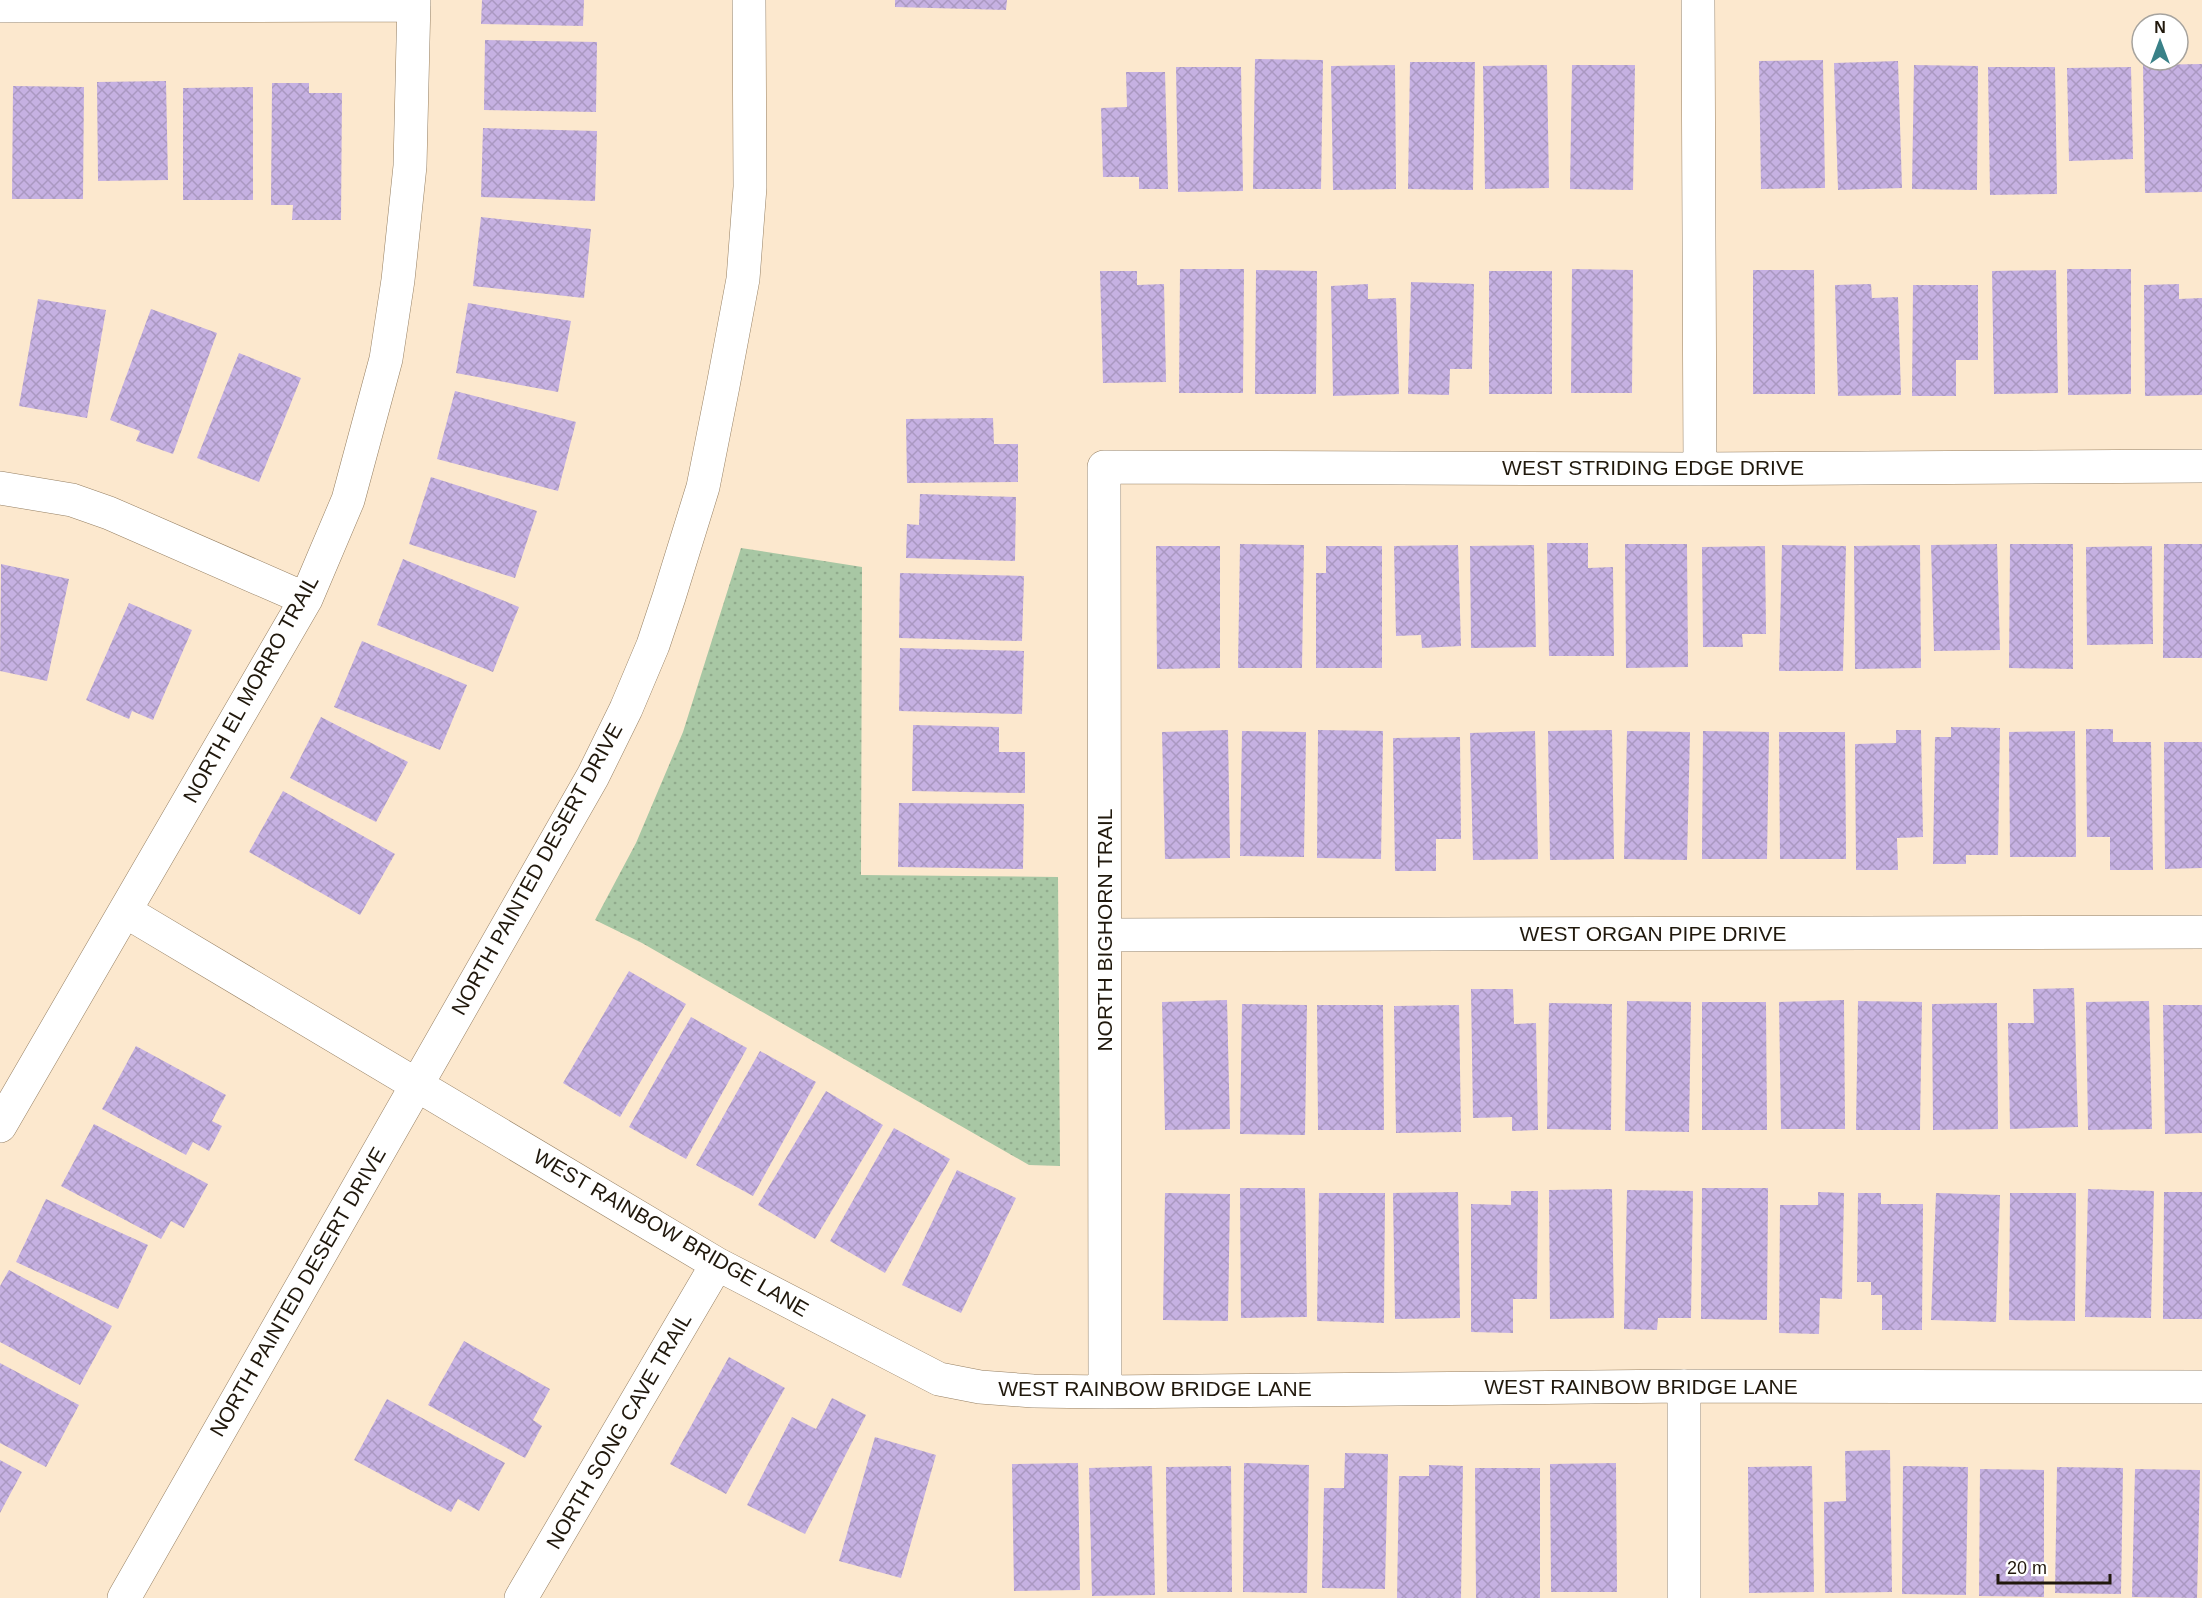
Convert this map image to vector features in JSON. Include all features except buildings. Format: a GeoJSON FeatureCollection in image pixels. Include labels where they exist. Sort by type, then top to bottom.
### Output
{"type":"FeatureCollection","features":[{"type":"Feature","properties":{"kind":"street","name":"NORTH PAINTED DESERT DRIVE"},"geometry":{"type":"LineString","coordinates":[[124,1598],[593,776],[626,709],[653,645],[703,487],[743,279],[750,187],[749,0]]}},
{"type":"Feature","properties":{"kind":"street"},"geometry":{"type":"LineString","coordinates":[[1698,0],[1700,468]]}},
{"type":"Feature","properties":{"kind":"street"},"geometry":{"type":"LineString","coordinates":[[0,6],[414,2]]}},
{"type":"Feature","properties":{"kind":"street","name":"NORTH EL MORRO TRAIL"},"geometry":{"type":"LineString","coordinates":[[0,1126],[306,598],[348,500],[386,359],[398,280],[410,166],[414,2]]}},
{"type":"Feature","properties":{"kind":"street","name":"WEST STRIDING EDGE DRIVE"},"geometry":{"type":"LineString","coordinates":[[1104,467],[2202,466]]}},
{"type":"Feature","properties":{"kind":"street","name":"NORTH BIGHORN TRAIL"},"geometry":{"type":"LineString","coordinates":[[1104,467],[1105,1392]]}},
{"type":"Feature","properties":{"kind":"street"},"geometry":{"type":"LineString","coordinates":[[0,488],[72,500],[109,513],[306,598]]}},
{"type":"Feature","properties":{"kind":"street","name":"WEST RAINBOW BRIDGE LANE"},"geometry":{"type":"LineString","coordinates":[[125,912],[717,1264],[939,1379],[980,1388],[1105,1392],[1684,1386],[2202,1387]]}},
{"type":"Feature","properties":{"kind":"street","name":"WEST ORGAN PIPE DRIVE"},"geometry":{"type":"LineString","coordinates":[[1105,935],[2202,932]]}},
{"type":"Feature","properties":{"kind":"street","name":"NORTH SONG CAVE TRAIL"},"geometry":{"type":"LineString","coordinates":[[521,1598],[717,1264]]}},
{"type":"Feature","properties":{"kind":"street"},"geometry":{"type":"LineString","coordinates":[[1684,1386],[1684,1598]]}},
{"type":"Feature","properties":{"kind":"green space"},"geometry":{"type":"Polygon","coordinates":[[[741,548],[862,567],[861,875],[1058,877],[1060,1166],[1029,1165],[642,943],[595,920],[636,843],[683,732],[741,548]]]}}]}
